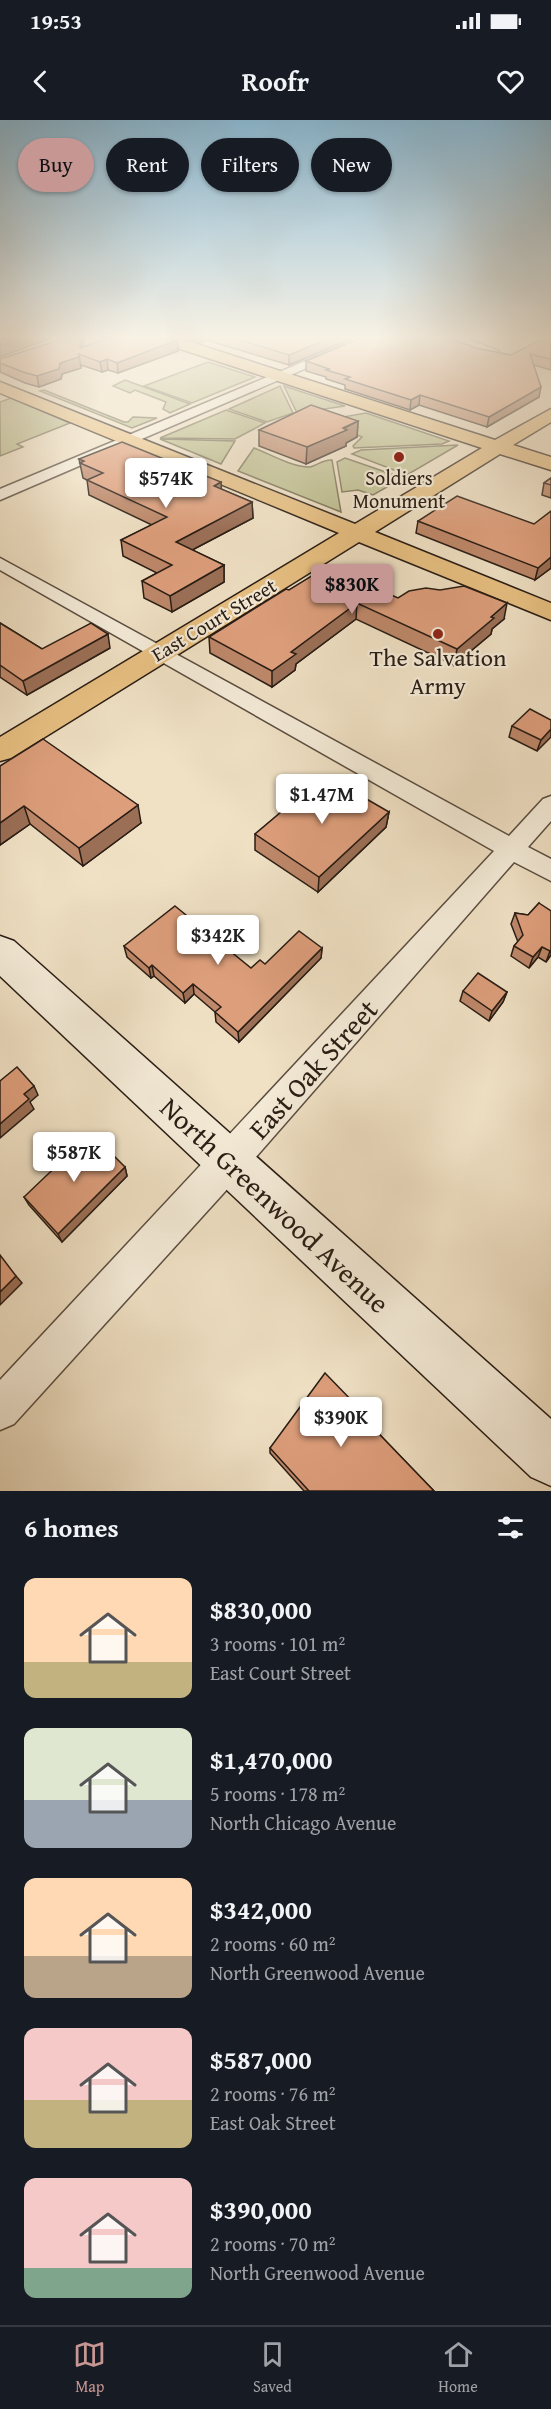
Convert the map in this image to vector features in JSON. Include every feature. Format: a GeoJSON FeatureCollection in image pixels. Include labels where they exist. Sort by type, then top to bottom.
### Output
{"type":"FeatureCollection","features":[{"type":"Feature","properties":{"kind":"main road"},"geometry":{"type":"LineString","coordinates":[[39,403],[551,612]]}},
{"type":"Feature","properties":{"kind":"main road"},"geometry":{"type":"LineString","coordinates":[[361,403],[551,464]]}},
{"type":"Feature","properties":{"kind":"main road","name":"East Court Street"},"geometry":{"type":"LineString","coordinates":[[0,751],[551,414]]}},
{"type":"Feature","properties":{"kind":"street"},"geometry":{"type":"LineString","coordinates":[[0,495],[218,403]]}},
{"type":"Feature","properties":{"kind":"street"},"geometry":{"type":"LineString","coordinates":[[0,563],[159,654],[551,871]]}},
{"type":"Feature","properties":{"kind":"street","name":"East Oak Street"},"geometry":{"type":"LineString","coordinates":[[0,1410],[229,1162],[551,805]]}},
{"type":"Feature","properties":{"kind":"street","name":"North Greenwood Avenue"},"geometry":{"type":"LineString","coordinates":[[0,952],[551,1457]]}},
{"type":"Feature","properties":{"kind":"green space"},"geometry":{"type":"Polygon","coordinates":[[[0,403],[23,403],[70,423],[17,444],[23,447],[0,456],[0,403]]]}},
{"type":"Feature","properties":{"kind":"green space"},"geometry":{"type":"Polygon","coordinates":[[[70,403],[76,403],[124,422],[128,422],[133,417],[157,418],[132,428],[70,403]]]}},
{"type":"Feature","properties":{"kind":"green space"},"geometry":{"type":"Polygon","coordinates":[[[166,403],[190,404],[170,413],[163,409],[166,403]]]}},
{"type":"Feature","properties":{"kind":"green space"},"geometry":{"type":"Polygon","coordinates":[[[242,403],[288,403],[293,413],[267,422],[229,409],[242,403]]]}},
{"type":"Feature","properties":{"kind":"green space"},"geometry":{"type":"Polygon","coordinates":[[[292,403],[336,403],[345,406],[297,413],[292,403]]]}},
{"type":"Feature","properties":{"kind":"green space"},"geometry":{"type":"Polygon","coordinates":[[[226,410],[265,423],[235,439],[160,438],[226,410]]]}},
{"type":"Feature","properties":{"kind":"green space"},"geometry":{"type":"Polygon","coordinates":[[[366,413],[449,441],[442,444],[354,448],[353,446],[362,437],[345,430],[343,417],[366,413]]]}},
{"type":"Feature","properties":{"kind":"green space"},"geometry":{"type":"Polygon","coordinates":[[[160,439],[162,439],[235,441],[221,464],[160,439]]]}},
{"type":"Feature","properties":{"kind":"green space"},"geometry":{"type":"Polygon","coordinates":[[[458,445],[407,475],[352,454],[361,450],[458,445]]]}},
{"type":"Feature","properties":{"kind":"green space"},"geometry":{"type":"Polygon","coordinates":[[[254,448],[288,463],[302,466],[309,467],[332,460],[341,512],[238,471],[254,448]]]}},
{"type":"Feature","properties":{"kind":"green space"},"geometry":{"type":"Polygon","coordinates":[[[345,458],[403,478],[373,495],[358,490],[342,492],[337,462],[345,458]]]}},
{"type":"Feature","properties":{"kind":"building"},"geometry":{"type":"Polygon","coordinates":[[[445,403],[513,403],[489,417],[445,403]]]}},
{"type":"Feature","properties":{"kind":"building"},"geometry":{"type":"Polygon","coordinates":[[[311,405],[358,421],[343,428],[347,430],[307,447],[259,430],[311,405]]]}},
{"type":"Feature","properties":{"kind":"building"},"geometry":{"type":"Polygon","coordinates":[[[122,442],[221,482],[214,486],[252,502],[176,542],[224,565],[170,596],[142,581],[172,565],[121,540],[167,517],[87,480],[103,473],[80,463],[84,461],[79,459],[122,442]]]}},
{"type":"Feature","properties":{"kind":"building"},"geometry":{"type":"Polygon","coordinates":[[[551,478],[551,485],[544,483],[551,478]]]}},
{"type":"Feature","properties":{"kind":"building"},"geometry":{"type":"Polygon","coordinates":[[[457,496],[534,524],[551,511],[551,557],[538,568],[418,521],[457,496]]]}},
{"type":"Feature","properties":{"kind":"building"},"geometry":{"type":"Polygon","coordinates":[[[326,567],[398,598],[409,591],[426,588],[440,590],[464,586],[507,603],[491,617],[494,618],[457,649],[357,603],[291,652],[296,654],[272,671],[209,637],[326,567]]]}},
{"type":"Feature","properties":{"kind":"building"},"geometry":{"type":"Polygon","coordinates":[[[0,623],[42,649],[91,623],[108,634],[23,681],[0,665],[0,623]]]}},
{"type":"Feature","properties":{"kind":"building"},"geometry":{"type":"Polygon","coordinates":[[[530,709],[551,720],[551,729],[541,740],[512,726],[530,709]]]}},
{"type":"Feature","properties":{"kind":"building"},"geometry":{"type":"Polygon","coordinates":[[[43,739],[138,805],[79,848],[24,806],[0,823],[0,766],[43,739]]]}},
{"type":"Feature","properties":{"kind":"building"},"geometry":{"type":"Polygon","coordinates":[[[325,775],[389,812],[319,877],[255,834],[325,775]]]}},
{"type":"Feature","properties":{"kind":"building"},"geometry":{"type":"Polygon","coordinates":[[[539,903],[551,911],[551,950],[542,947],[533,957],[514,946],[523,935],[515,913],[528,915],[539,903]]]}},
{"type":"Feature","properties":{"kind":"building"},"geometry":{"type":"Polygon","coordinates":[[[175,906],[251,968],[260,960],[265,964],[299,931],[322,948],[238,1032],[215,1012],[221,1007],[193,984],[183,993],[152,965],[149,968],[124,946],[175,906]]]}},
{"type":"Feature","properties":{"kind":"building"},"geometry":{"type":"Polygon","coordinates":[[[478,973],[507,992],[492,1011],[463,991],[478,973]]]}},
{"type":"Feature","properties":{"kind":"building"},"geometry":{"type":"Polygon","coordinates":[[[17,1067],[34,1086],[24,1094],[29,1099],[0,1124],[0,1081],[17,1067]]]}},
{"type":"Feature","properties":{"kind":"building"},"geometry":{"type":"Polygon","coordinates":[[[91,1133],[125,1167],[58,1234],[24,1197],[91,1133]]]}},
{"type":"Feature","properties":{"kind":"building"},"geometry":{"type":"Polygon","coordinates":[[[0,1255],[16,1276],[0,1292],[0,1255]]]}},
{"type":"Feature","properties":{"kind":"building"},"geometry":{"type":"Polygon","coordinates":[[[325,1373],[358,1407],[356,1410],[434,1491],[309,1491],[270,1448],[325,1373]]]}},
{"type":"Feature","properties":{"kind":"place","name":"Soldiers Monument"},"geometry":{"type":"Point","coordinates":[399,457]}},
{"type":"Feature","properties":{"kind":"place","name":"The Salvation Army"},"geometry":{"type":"Point","coordinates":[438,634]}}]}
